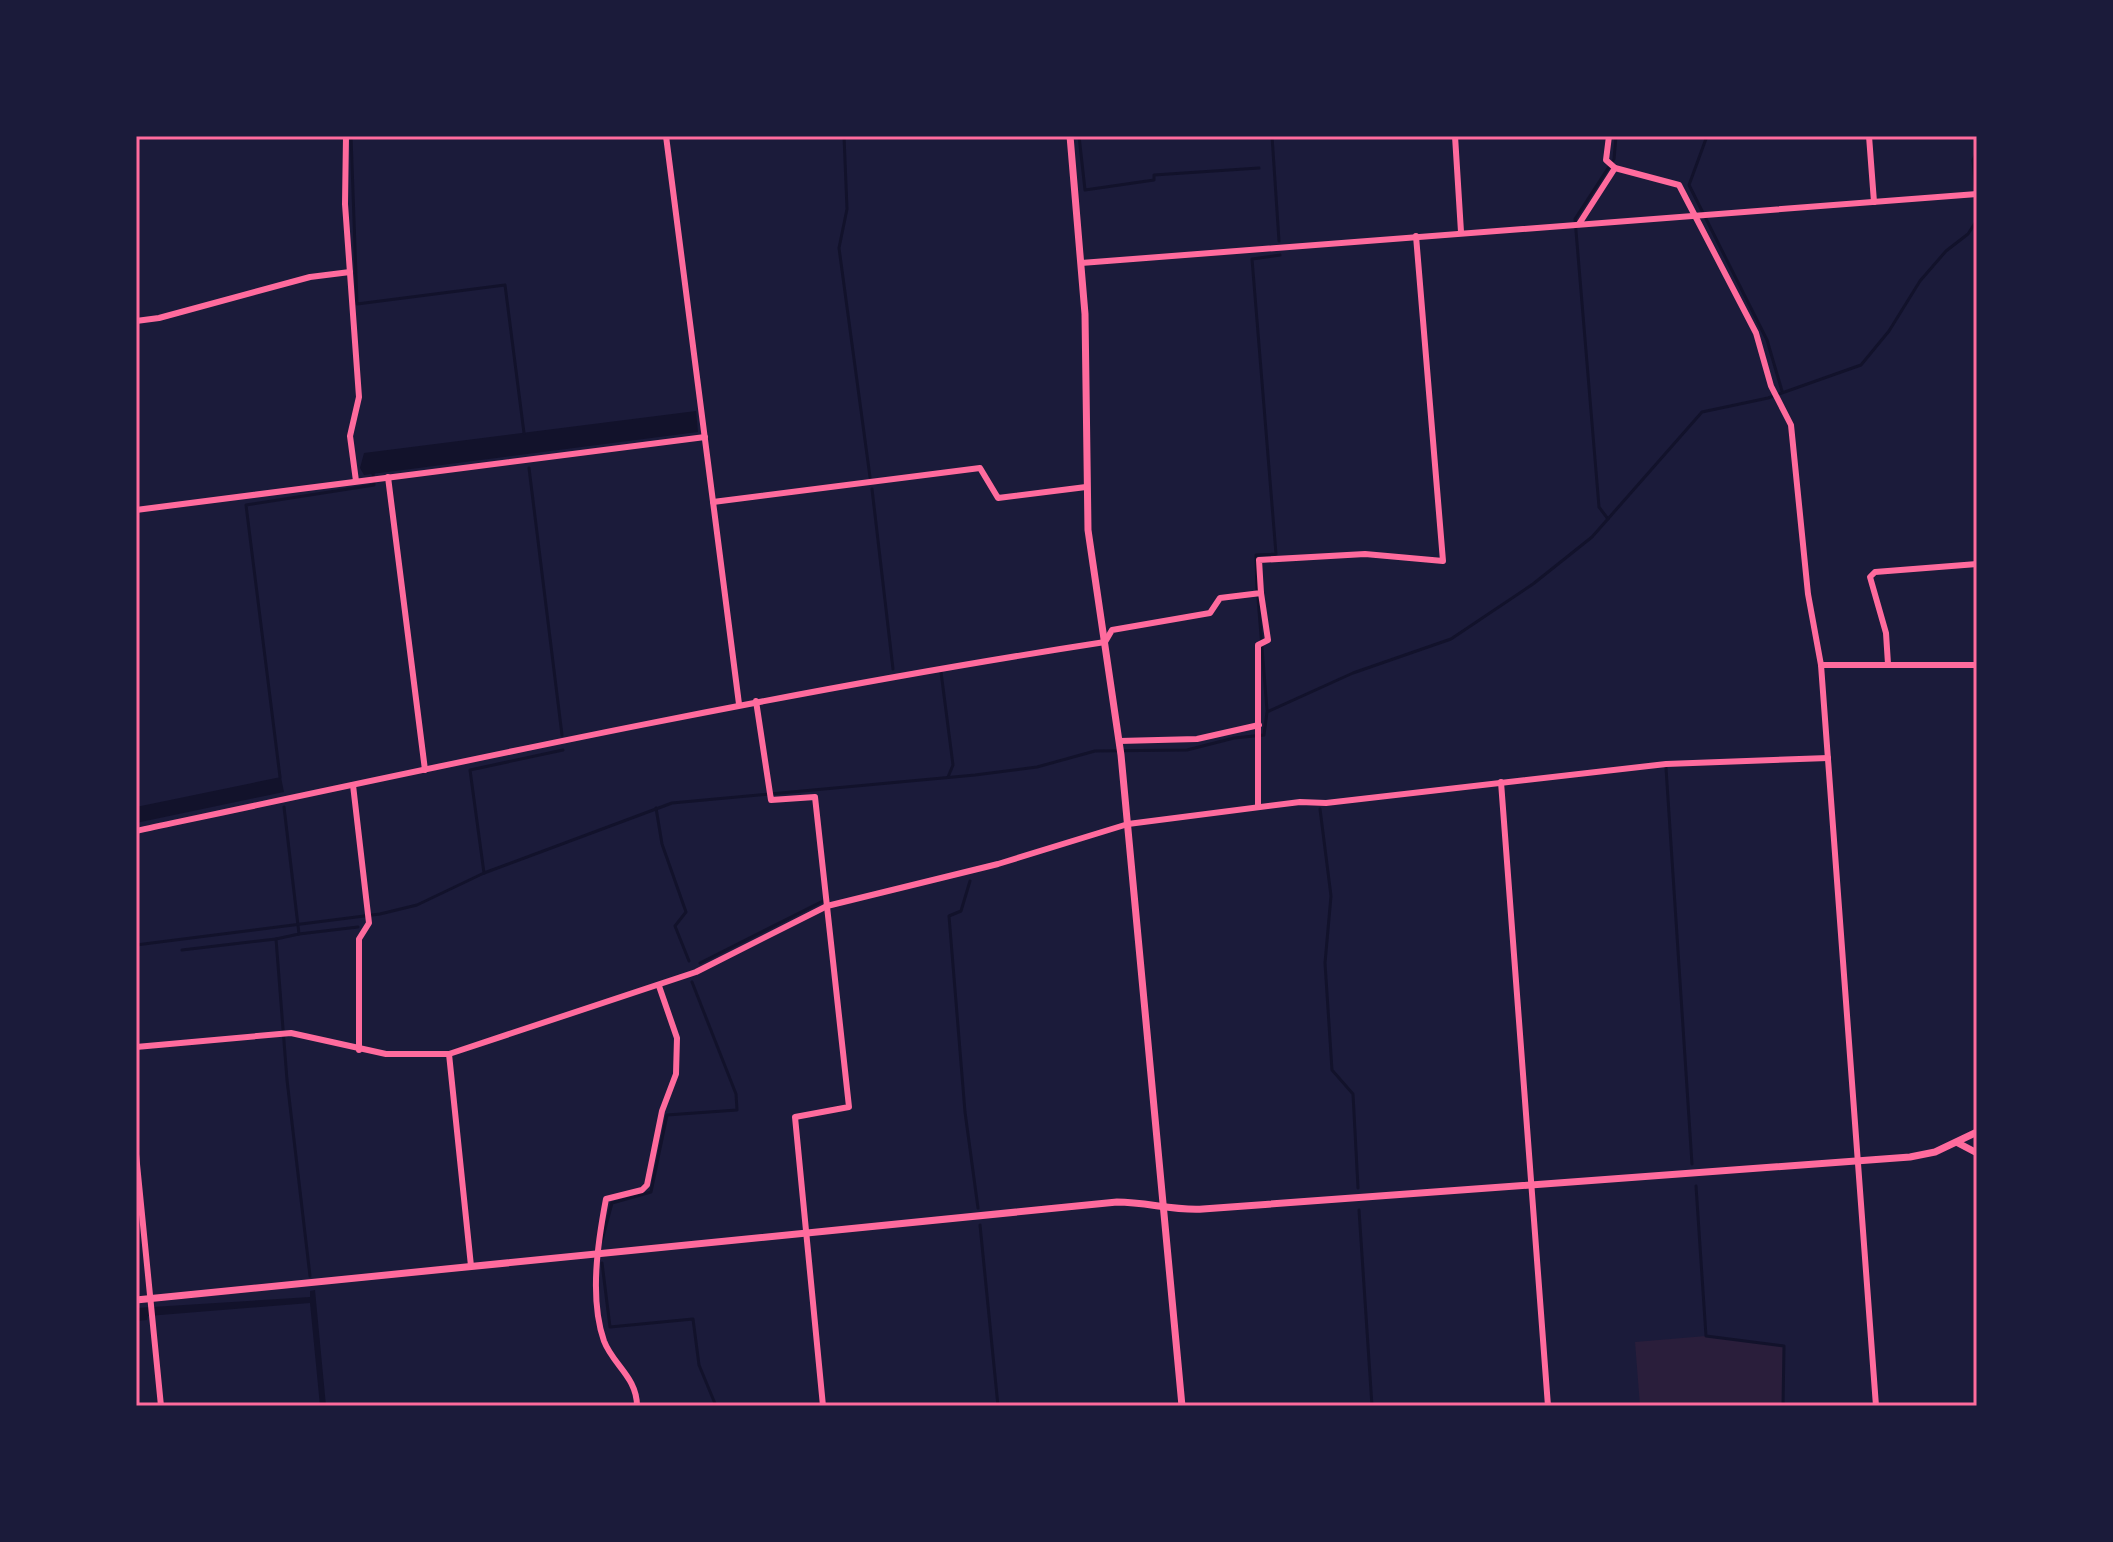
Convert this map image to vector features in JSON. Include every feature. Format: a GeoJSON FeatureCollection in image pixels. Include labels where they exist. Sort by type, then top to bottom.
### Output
{"type":"FeatureCollection","features":[{"type":"Feature","properties":{"kind":"street"},"geometry":{"type":"LineString","coordinates":[[346,136],[345,204],[359,397],[350,436],[356,481]]}},
{"type":"Feature","properties":{"kind":"street"},"geometry":{"type":"LineString","coordinates":[[666,136],[739,704]]}},
{"type":"Feature","properties":{"kind":"street"},"geometry":{"type":"LineString","coordinates":[[1070,136],[1081,263],[1086,487],[1128,824],[1182,1406]]}},
{"type":"Feature","properties":{"kind":"street"},"geometry":{"type":"LineString","coordinates":[[1455,136],[1461,232]]}},
{"type":"Feature","properties":{"kind":"street"},"geometry":{"type":"LineString","coordinates":[[1609,136],[1606,160],[1615,168],[1679,185],[1756,333],[1771,386],[1791,425],[1808,594],[1821,665],[1876,1406]]}},
{"type":"Feature","properties":{"kind":"street"},"geometry":{"type":"LineString","coordinates":[[1869,136],[1874,202]]}},
{"type":"Feature","properties":{"kind":"street"},"geometry":{"type":"LineString","coordinates":[[1579,224],[1615,168]]}},
{"type":"Feature","properties":{"kind":"street"},"geometry":{"type":"LineString","coordinates":[[1081,263],[1977,194]]}},
{"type":"Feature","properties":{"kind":"street"},"geometry":{"type":"LineString","coordinates":[[1258,807],[1258,645],[1268,640],[1259,560],[1365,554],[1443,561],[1416,236]]}},
{"type":"Feature","properties":{"kind":"street"},"geometry":{"type":"LineString","coordinates":[[136,321],[159,318],[310,277],[350,272]]}},
{"type":"Feature","properties":{"kind":"street"},"geometry":{"type":"LineString","coordinates":[[136,510],[705,437]]}},
{"type":"Feature","properties":{"kind":"street"},"geometry":{"type":"LineString","coordinates":[[713,502],[980,468],[998,498],[1086,487]]}},
{"type":"Feature","properties":{"kind":"street"},"geometry":{"type":"LineString","coordinates":[[388,477],[425,770]]}},
{"type":"Feature","properties":{"kind":"street"},"geometry":{"type":"LineString","coordinates":[[1888,664],[1886,633],[1870,577],[1875,572],[1977,564]]}},
{"type":"Feature","properties":{"kind":"street"},"geometry":{"type":"LineString","coordinates":[[1105,642],[1112,630],[1210,613],[1220,598],[1261,593]]}},
{"type":"Feature","properties":{"kind":"street"},"geometry":{"type":"LineString","coordinates":[[136,831],[739,704],[898,674],[1105,642]]}},
{"type":"Feature","properties":{"kind":"street"},"geometry":{"type":"LineString","coordinates":[[1821,665],[1977,665]]}},
{"type":"Feature","properties":{"kind":"street"},"geometry":{"type":"LineString","coordinates":[[756,701],[771,800],[815,797],[849,1107],[795,1117],[823,1406]]}},
{"type":"Feature","properties":{"kind":"street"},"geometry":{"type":"LineString","coordinates":[[1120,748],[1259,733]]}},
{"type":"Feature","properties":{"kind":"street"},"geometry":{"type":"LineString","coordinates":[[136,1047],[291,1033],[359,1050],[413,1057],[449,1054],[696,972],[827,906],[998,864],[1128,824],[1258,807],[1666,764],[1828,758]]}},
{"type":"Feature","properties":{"kind":"street"},"geometry":{"type":"LineString","coordinates":[[1501,782],[1548,1406]]}},
{"type":"Feature","properties":{"kind":"street"},"geometry":{"type":"LineString","coordinates":[[353,785],[369,923],[359,939],[359,1050]]}},
{"type":"Feature","properties":{"kind":"street"},"geometry":{"type":"LineString","coordinates":[[637,1406],[634,1384],[604,1339],[595,1255],[606,1199],[642,1190],[647,1185],[662,1111],[676,1074],[677,1038],[659,986]]}},
{"type":"Feature","properties":{"kind":"street"},"geometry":{"type":"LineString","coordinates":[[449,1054],[471,1266]]}},
{"type":"Feature","properties":{"kind":"street"},"geometry":{"type":"LineString","coordinates":[[136,1300],[1117,1202],[1192,1210],[1910,1157],[1958,1143],[1977,1132]]}},
{"type":"Feature","properties":{"kind":"street"},"geometry":{"type":"LineString","coordinates":[[1958,1143],[1977,1153]]}},
{"type":"Feature","properties":{"kind":"street"},"geometry":{"type":"LineString","coordinates":[[136,1154],[161,1406]]}},
{"type":"Feature","properties":{"kind":"shaded area"},"geometry":{"type":"Polygon","coordinates":[[[696,411],[698,432],[364,475],[360,468],[364,453],[696,411]]]}},
{"type":"Feature","properties":{"kind":"shaded area"},"geometry":{"type":"Polygon","coordinates":[[[281,777],[284,792],[136,823],[136,807],[281,777]]]}},
{"type":"Feature","properties":{"kind":"shaded area"},"geometry":{"type":"Polygon","coordinates":[[[315,1290],[326,1406],[320,1406],[310,1303],[148,1316],[147,1320],[136,1321],[136,1308],[310,1297],[310,1291],[315,1290]]]}},
{"type":"Feature","properties":{"kind":"shaded area"},"geometry":{"type":"Polygon","coordinates":[[[1706,1336],[1784,1346],[1783,1406],[1640,1406],[1635,1342],[1706,1336]]]}},
{"type":"Feature","properties":{"kind":"waterway"},"geometry":{"type":"LineString","coordinates":[[351,136],[357,304],[505,285],[524,433]]}},
{"type":"Feature","properties":{"kind":"waterway"},"geometry":{"type":"LineString","coordinates":[[844,136],[847,209],[839,248],[870,477]]}},
{"type":"Feature","properties":{"kind":"waterway"},"geometry":{"type":"LineString","coordinates":[[1079,136],[1085,190],[1154,180],[1154,175],[1259,168]]}},
{"type":"Feature","properties":{"kind":"waterway"},"geometry":{"type":"LineString","coordinates":[[1272,136],[1279,241]]}},
{"type":"Feature","properties":{"kind":"waterway"},"geometry":{"type":"LineString","coordinates":[[1608,519],[1599,507],[1575,219],[1614,159],[1616,136]]}},
{"type":"Feature","properties":{"kind":"waterway"},"geometry":{"type":"LineString","coordinates":[[1707,136],[1689,185],[1767,340],[1782,391]]}},
{"type":"Feature","properties":{"kind":"waterway"},"geometry":{"type":"LineString","coordinates":[[1977,151],[1973,160],[1977,210]]}},
{"type":"Feature","properties":{"kind":"waterway"},"geometry":{"type":"LineString","coordinates":[[136,945],[380,914],[417,905],[484,873],[672,803],[975,775],[1037,767],[1095,751],[1187,750],[1234,738],[1264,735],[1267,712],[1353,673],[1451,639],[1533,584],[1592,537],[1702,412],[1768,398],[1861,365],[1889,331],[1920,281],[1946,251],[1968,234],[1977,220]]}},
{"type":"Feature","properties":{"kind":"waterway"},"geometry":{"type":"LineString","coordinates":[[1257,591],[1256,555],[1276,554],[1252,259],[1280,255]]}},
{"type":"Feature","properties":{"kind":"waterway"},"geometry":{"type":"LineString","coordinates":[[529,468],[562,735]]}},
{"type":"Feature","properties":{"kind":"waterway"},"geometry":{"type":"LineString","coordinates":[[280,777],[246,505],[374,485],[373,473]]}},
{"type":"Feature","properties":{"kind":"waterway"},"geometry":{"type":"LineString","coordinates":[[872,489],[893,669]]}},
{"type":"Feature","properties":{"kind":"waterway"},"geometry":{"type":"LineString","coordinates":[[1258,598],[1267,710]]}},
{"type":"Feature","properties":{"kind":"waterway"},"geometry":{"type":"LineString","coordinates":[[941,672],[953,765],[948,777]]}},
{"type":"Feature","properties":{"kind":"waterway"},"geometry":{"type":"LineString","coordinates":[[484,873],[470,770],[563,750]]}},
{"type":"Feature","properties":{"kind":"waterway"},"geometry":{"type":"LineString","coordinates":[[1666,768],[1692,1164]]}},
{"type":"Feature","properties":{"kind":"waterway"},"geometry":{"type":"LineString","coordinates":[[284,807],[299,934],[276,939],[287,1080],[310,1276]]}},
{"type":"Feature","properties":{"kind":"waterway"},"geometry":{"type":"LineString","coordinates":[[656,808],[662,844],[686,912],[675,926],[689,961]]}},
{"type":"Feature","properties":{"kind":"waterway"},"geometry":{"type":"LineString","coordinates":[[1320,809],[1331,896],[1325,963],[1332,1070],[1353,1094],[1358,1188]]}},
{"type":"Feature","properties":{"kind":"waterway"},"geometry":{"type":"LineString","coordinates":[[970,881],[961,911],[949,916],[965,1112],[978,1208]]}},
{"type":"Feature","properties":{"kind":"waterway"},"geometry":{"type":"LineString","coordinates":[[700,963],[823,901]]}},
{"type":"Feature","properties":{"kind":"waterway"},"geometry":{"type":"LineString","coordinates":[[299,934],[358,927]]}},
{"type":"Feature","properties":{"kind":"waterway"},"geometry":{"type":"LineString","coordinates":[[182,950],[276,939]]}},
{"type":"Feature","properties":{"kind":"waterway"},"geometry":{"type":"LineString","coordinates":[[602,1240],[612,1203],[651,1192],[667,1115],[737,1110],[736,1094],[692,982]]}},
{"type":"Feature","properties":{"kind":"waterway"},"geometry":{"type":"LineString","coordinates":[[1696,1186],[1706,1336],[1784,1346],[1783,1406]]}},
{"type":"Feature","properties":{"kind":"waterway"},"geometry":{"type":"LineString","coordinates":[[1359,1210],[1372,1406]]}},
{"type":"Feature","properties":{"kind":"waterway"},"geometry":{"type":"LineString","coordinates":[[980,1225],[998,1406]]}},
{"type":"Feature","properties":{"kind":"waterway"},"geometry":{"type":"LineString","coordinates":[[602,1263],[610,1327],[693,1319],[699,1365],[716,1406]]}}]}
